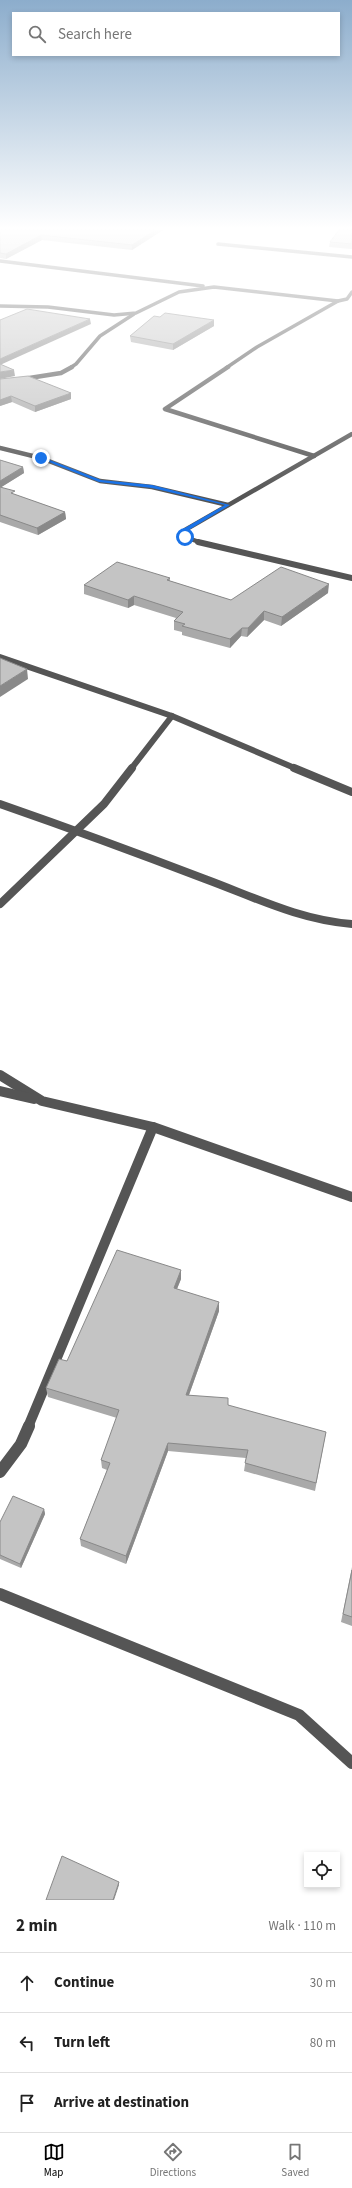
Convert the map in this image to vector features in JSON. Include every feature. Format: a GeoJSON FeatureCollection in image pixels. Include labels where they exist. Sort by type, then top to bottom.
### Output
{"type":"FeatureCollection","features":[{"type":"Feature","properties":{"kind":"street"},"geometry":{"type":"LineString","coordinates":[[16,380],[62,373],[76,364],[100,336],[127,319]]}},
{"type":"Feature","properties":{"kind":"street"},"geometry":{"type":"LineString","coordinates":[[307,319],[257,347],[166,409],[314,456]]}},
{"type":"Feature","properties":{"kind":"street"},"geometry":{"type":"LineString","coordinates":[[352,434],[185,530],[185,537],[196,542],[352,578]]}},
{"type":"Feature","properties":{"kind":"street"},"geometry":{"type":"LineString","coordinates":[[0,448],[41,458],[100,481],[152,487],[228,505]]}},
{"type":"Feature","properties":{"kind":"street"},"geometry":{"type":"LineString","coordinates":[[0,657],[172,716],[352,792]]}},
{"type":"Feature","properties":{"kind":"street"},"geometry":{"type":"LineString","coordinates":[[0,904],[79,830],[104,804],[172,716]]}},
{"type":"Feature","properties":{"kind":"street"},"geometry":{"type":"LineString","coordinates":[[0,804],[79,830],[285,910],[335,924],[352,924]]}},
{"type":"Feature","properties":{"kind":"street"},"geometry":{"type":"LineString","coordinates":[[0,1075],[42,1101]]}},
{"type":"Feature","properties":{"kind":"street"},"geometry":{"type":"LineString","coordinates":[[0,1091],[153,1127],[352,1197]]}},
{"type":"Feature","properties":{"kind":"street"},"geometry":{"type":"LineString","coordinates":[[0,1472],[21,1444],[74,1320],[153,1127]]}},
{"type":"Feature","properties":{"kind":"street"},"geometry":{"type":"LineString","coordinates":[[0,1594],[299,1716],[352,1763]]}},
{"type":"Feature","properties":{"kind":"building"},"geometry":{"type":"Polygon","coordinates":[[[3,319],[90,319],[0,359],[0,320],[3,319]]]}},
{"type":"Feature","properties":{"kind":"building"},"geometry":{"type":"Polygon","coordinates":[[[151,319],[214,320],[173,344],[130,336],[151,319]]]}},
{"type":"Feature","properties":{"kind":"building"},"geometry":{"type":"Polygon","coordinates":[[[0,364],[14,370],[0,372],[0,364]]]}},
{"type":"Feature","properties":{"kind":"building"},"geometry":{"type":"Polygon","coordinates":[[[28,376],[71,393],[35,406],[11,396],[0,400],[0,379],[28,376]]]}},
{"type":"Feature","properties":{"kind":"building"},"geometry":{"type":"Polygon","coordinates":[[[0,460],[23,467],[0,481],[0,460]]]}},
{"type":"Feature","properties":{"kind":"building"},"geometry":{"type":"Polygon","coordinates":[[[0,487],[15,491],[11,493],[65,512],[37,528],[0,515],[0,487]]]}},
{"type":"Feature","properties":{"kind":"building"},"geometry":{"type":"Polygon","coordinates":[[[117,562],[170,578],[167,580],[231,600],[281,567],[329,584],[282,617],[264,611],[248,628],[242,628],[230,639],[182,626],[185,624],[174,621],[183,612],[134,596],[128,600],[84,585],[117,562]]]}},
{"type":"Feature","properties":{"kind":"building"},"geometry":{"type":"Polygon","coordinates":[[[0,658],[27,669],[0,686],[0,658]]]}},
{"type":"Feature","properties":{"kind":"building"},"geometry":{"type":"Polygon","coordinates":[[[117,1250],[181,1270],[174,1288],[219,1302],[186,1395],[228,1398],[228,1405],[326,1432],[316,1483],[245,1463],[248,1450],[168,1443],[126,1556],[80,1539],[110,1463],[101,1460],[119,1410],[46,1388],[59,1359],[67,1361],[117,1250]]]}},
{"type":"Feature","properties":{"kind":"building"},"geometry":{"type":"Polygon","coordinates":[[[13,1496],[44,1509],[20,1564],[0,1555],[0,1522],[13,1496]]]}},
{"type":"Feature","properties":{"kind":"building"},"geometry":{"type":"Polygon","coordinates":[[[352,1570],[352,1617],[343,1614],[352,1570]]]}},
{"type":"Feature","properties":{"kind":"building"},"geometry":{"type":"Polygon","coordinates":[[[62,1856],[119,1882],[113,1900],[46,1900],[62,1856]]]}},
{"type":"Feature","properties":{"kind":"route"},"geometry":{"type":"LineString","coordinates":[[41,458],[100,481],[152,487],[228,505],[185,530],[185,537]]}}]}
